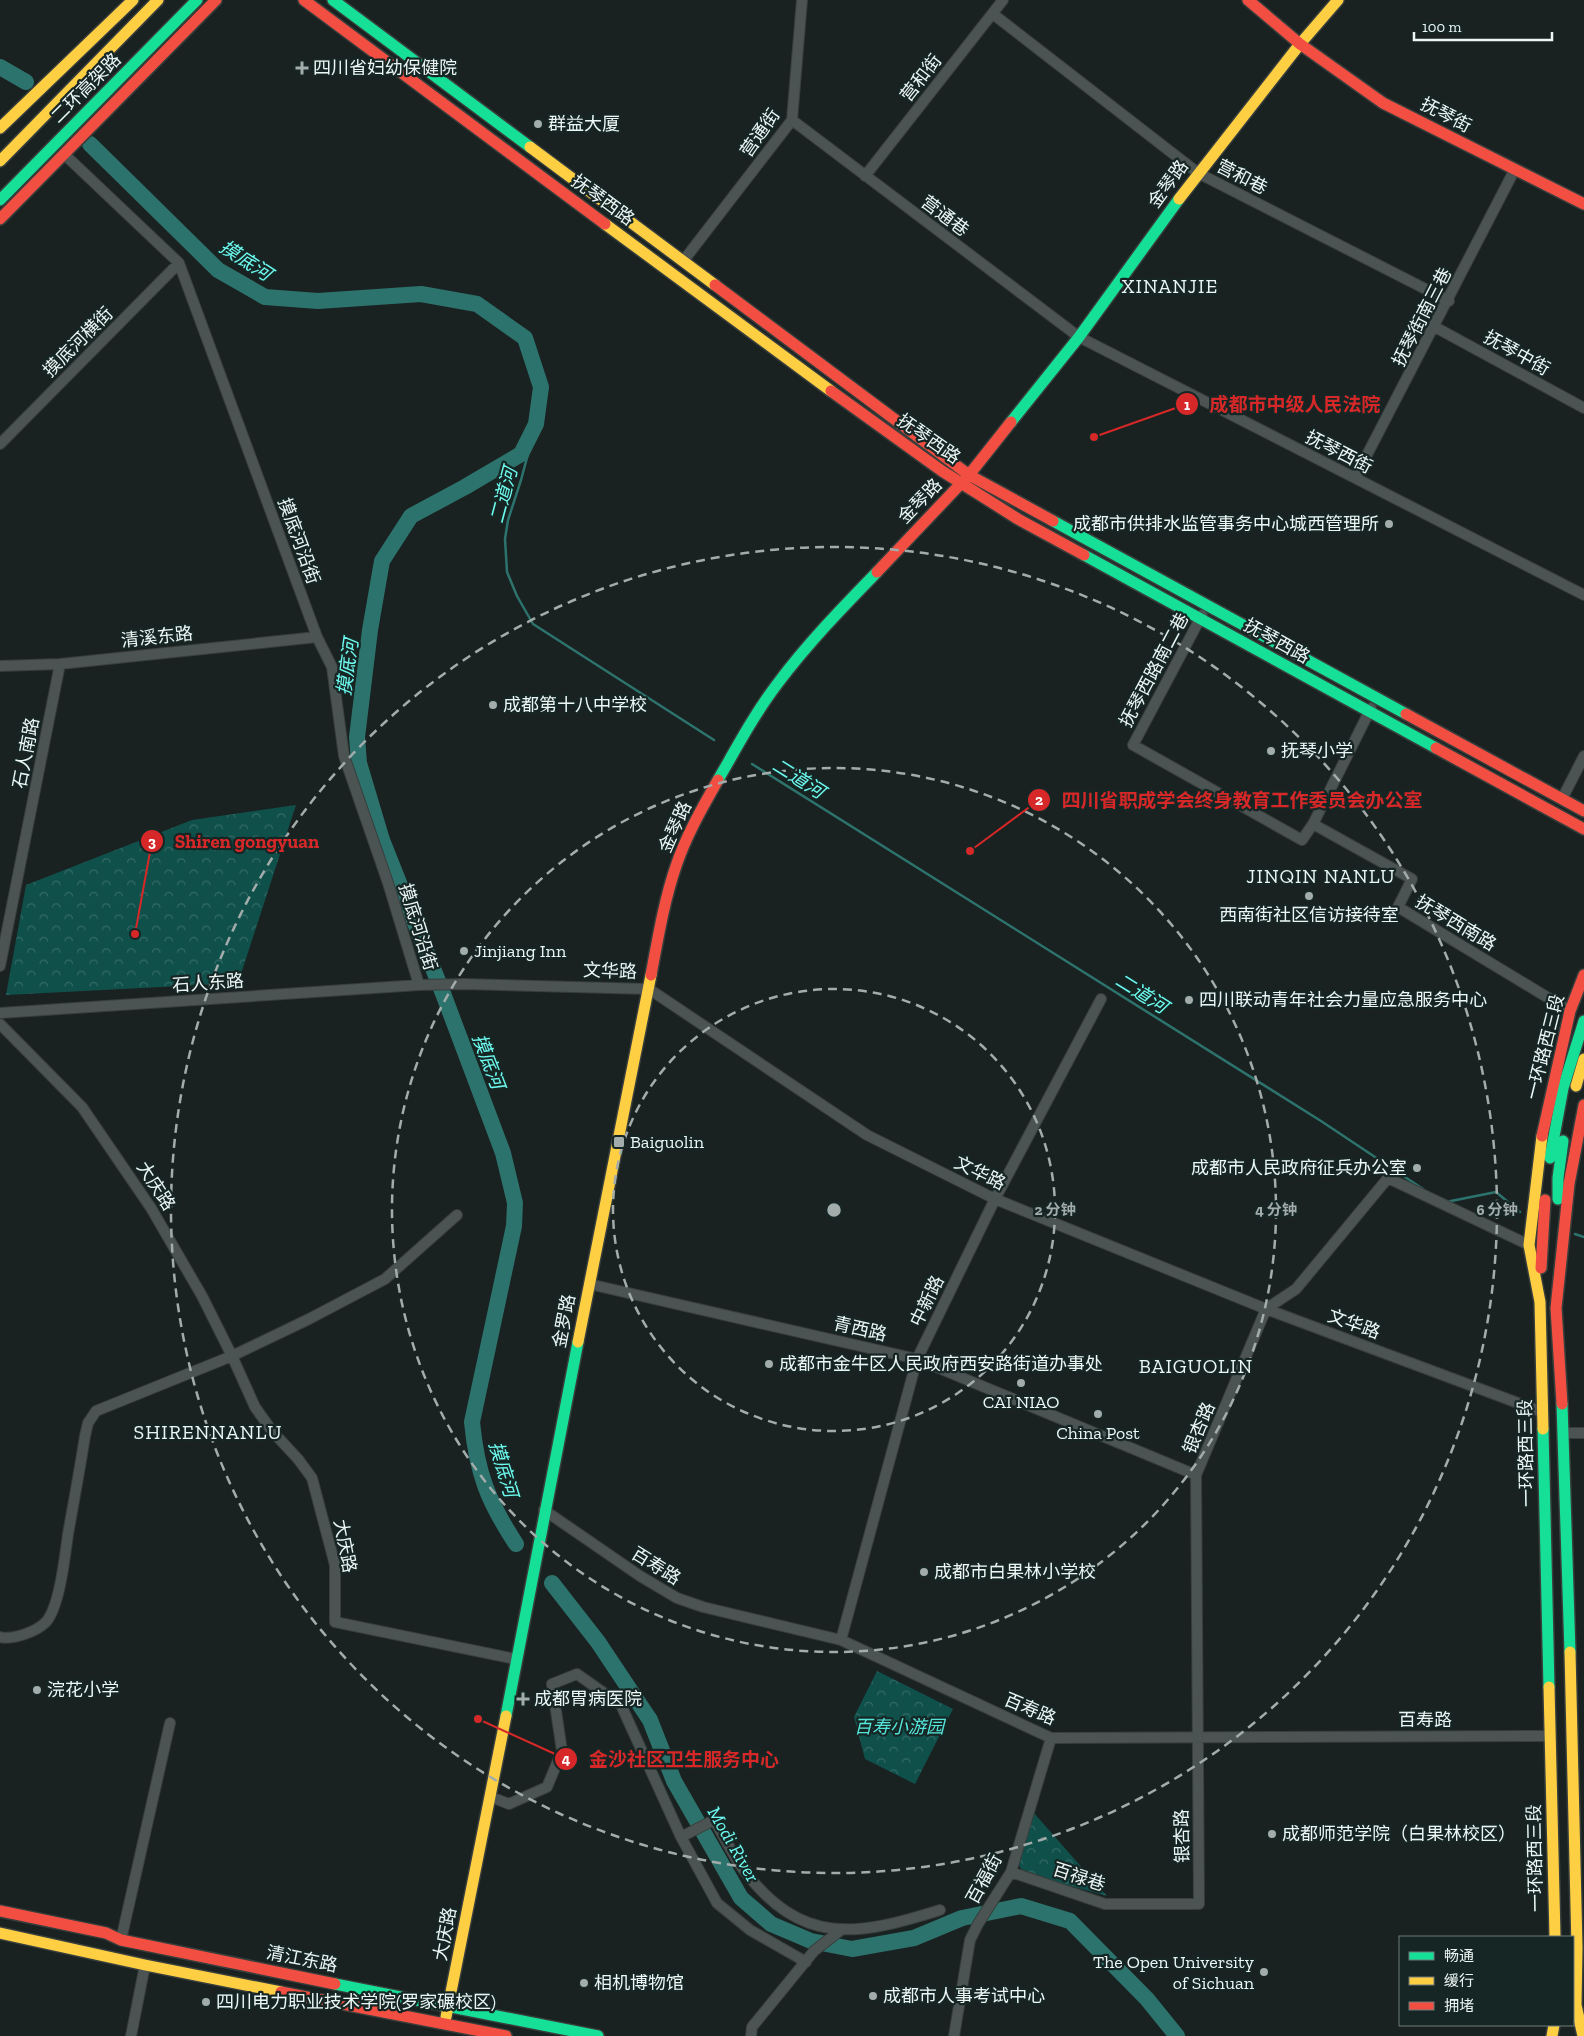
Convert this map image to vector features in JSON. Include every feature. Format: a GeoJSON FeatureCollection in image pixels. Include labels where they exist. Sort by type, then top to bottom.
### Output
{"type":"FeatureCollection","features":[{"type":"Feature","properties":{"kind":"main road"},"geometry":{"type":"LineString","coordinates":[[0,128],[133,0]]}},
{"type":"Feature","properties":{"kind":"main road","name":"二环高架路"},"geometry":{"type":"LineString","coordinates":[[0,161],[158,0]]}},
{"type":"Feature","properties":{"kind":"main road","name":"二环高架路"},"geometry":{"type":"LineString","coordinates":[[0,200],[197,0]]}},
{"type":"Feature","properties":{"kind":"main road"},"geometry":{"type":"LineString","coordinates":[[0,219],[216,0]]}},
{"type":"Feature","properties":{"kind":"main road","name":"抚琴西路"},"geometry":{"type":"LineString","coordinates":[[304,0],[779,354],[965,479],[1584,811]]}},
{"type":"Feature","properties":{"kind":"main road","name":"抚琴西路"},"geometry":{"type":"LineString","coordinates":[[333,0],[684,260],[1018,519],[1202,615],[1584,829]]}},
{"type":"Feature","properties":{"kind":"main road","name":"抚琴街"},"geometry":{"type":"LineString","coordinates":[[1248,0],[1300,44],[1383,103],[1584,204]]}},
{"type":"Feature","properties":{"kind":"main road","name":"金琴路"},"geometry":{"type":"LineString","coordinates":[[649,989],[662,917],[676,866],[696,818],[757,712],[778,682],[825,626],[965,479],[1079,337],[1198,173],[1300,44],[1338,0]]}},
{"type":"Feature","properties":{"kind":"main road","name":"一环路西三段"},"geometry":{"type":"LineString","coordinates":[[1555,1936],[1540,1302],[1529,1245],[1543,1129],[1570,1011],[1584,975]]}},
{"type":"Feature","properties":{"kind":"main road","name":"金罗路"},"geometry":{"type":"LineString","coordinates":[[515,1660],[649,989]]}},
{"type":"Feature","properties":{"kind":"main road"},"geometry":{"type":"LineString","coordinates":[[1556,1308],[1552,1140],[1576,1043],[1584,1021]]}},
{"type":"Feature","properties":{"kind":"main road"},"geometry":{"type":"LineString","coordinates":[[1540,1302],[1541,1246],[1553,1176],[1584,1059]]}},
{"type":"Feature","properties":{"kind":"main road","name":"一环路西三段"},"geometry":{"type":"LineString","coordinates":[[1583,2036],[1576,2005],[1579,1863],[1564,1433],[1556,1308],[1569,1184],[1584,1105]]}},
{"type":"Feature","properties":{"kind":"main road","name":"大庆路"},"geometry":{"type":"LineString","coordinates":[[445,2024],[491,1797],[515,1660]]}},
{"type":"Feature","properties":{"kind":"main road","name":"清江东路"},"geometry":{"type":"LineString","coordinates":[[0,1911],[106,1933],[121,1940],[598,2036]]}},
{"type":"Feature","properties":{"kind":"main road","name":"清江东路"},"geometry":{"type":"LineString","coordinates":[[0,1933],[145,1965],[487,2034],[506,2036]]}},
{"type":"Feature","properties":{"kind":"main road"},"geometry":{"type":"LineString","coordinates":[[1576,2005],[1577,2036]]}},
{"type":"Feature","properties":{"kind":"street","name":"营通街"},"geometry":{"type":"LineString","coordinates":[[684,260],[792,120],[802,0]]}},
{"type":"Feature","properties":{"kind":"street","name":"营和街"},"geometry":{"type":"LineString","coordinates":[[865,176],[1004,0]]}},
{"type":"Feature","properties":{"kind":"street","name":"营和巷"},"geometry":{"type":"LineString","coordinates":[[993,14],[1198,173],[1449,301]]}},
{"type":"Feature","properties":{"kind":"street","name":"营通巷"},"geometry":{"type":"LineString","coordinates":[[792,120],[1079,337]]}},
{"type":"Feature","properties":{"kind":"street","name":"摸底河沿街"},"geometry":{"type":"LineString","coordinates":[[64,154],[179,263],[317,637],[332,667],[344,756],[388,883],[419,985]]}},
{"type":"Feature","properties":{"kind":"street","name":"抚琴街南三巷"},"geometry":{"type":"LineString","coordinates":[[1356,478],[1449,301],[1515,169]]}},
{"type":"Feature","properties":{"kind":"street","name":"摸底河横街"},"geometry":{"type":"LineString","coordinates":[[0,444],[179,263]]}},
{"type":"Feature","properties":{"kind":"street","name":"抚琴中街"},"geometry":{"type":"LineString","coordinates":[[1435,327],[1584,408]]}},
{"type":"Feature","properties":{"kind":"street","name":"抚琴西街"},"geometry":{"type":"LineString","coordinates":[[1079,337],[1584,595]]}},
{"type":"Feature","properties":{"kind":"street","name":"抚琴西路南二巷"},"geometry":{"type":"LineString","coordinates":[[1202,615],[1133,745],[1302,840],[1313,824]]}},
{"type":"Feature","properties":{"kind":"street","name":"清溪东路"},"geometry":{"type":"LineString","coordinates":[[0,666],[60,664],[317,637]]}},
{"type":"Feature","properties":{"kind":"street","name":"石人南路"},"geometry":{"type":"LineString","coordinates":[[0,966],[60,664]]}},
{"type":"Feature","properties":{"kind":"street"},"geometry":{"type":"LineString","coordinates":[[1313,824],[1371,708]]}},
{"type":"Feature","properties":{"kind":"street"},"geometry":{"type":"LineString","coordinates":[[1562,798],[1584,756]]}},
{"type":"Feature","properties":{"kind":"street","name":"抚琴西南路"},"geometry":{"type":"LineString","coordinates":[[1313,824],[1412,879],[1398,907],[1570,1011]]}},
{"type":"Feature","properties":{"kind":"street","name":"文华路"},"geometry":{"type":"LineString","coordinates":[[419,985],[464,984],[649,989],[867,1135],[995,1199],[1266,1309],[1542,1412]]}},
{"type":"Feature","properties":{"kind":"street","name":"石人东路"},"geometry":{"type":"LineString","coordinates":[[0,1013],[419,985]]}},
{"type":"Feature","properties":{"kind":"street","name":"中新路"},"geometry":{"type":"LineString","coordinates":[[841,1640],[917,1359],[995,1199],[1101,999]]}},
{"type":"Feature","properties":{"kind":"street","name":"大庆路"},"geometry":{"type":"LineString","coordinates":[[0,1024],[82,1107],[151,1208],[202,1296],[255,1407],[272,1431],[298,1459],[312,1478],[335,1565],[335,1622],[515,1660]]}},
{"type":"Feature","properties":{"kind":"street"},"geometry":{"type":"LineString","coordinates":[[1266,1309],[1296,1289],[1388,1178],[1529,1245]]}},
{"type":"Feature","properties":{"kind":"street"},"geometry":{"type":"LineString","coordinates":[[0,1638],[18,1637],[31,1630],[45,1622],[54,1608],[85,1436],[88,1423],[96,1411],[232,1356],[386,1279],[457,1215]]}},
{"type":"Feature","properties":{"kind":"street","name":"青西路"},"geometry":{"type":"LineString","coordinates":[[589,1284],[917,1359],[1196,1475]]}},
{"type":"Feature","properties":{"kind":"street","name":"银杏路"},"geometry":{"type":"LineString","coordinates":[[1199,1904],[1196,1475],[1266,1309]]}},
{"type":"Feature","properties":{"kind":"street"},"geometry":{"type":"LineString","coordinates":[[1564,1433],[1584,1433]]}},
{"type":"Feature","properties":{"kind":"street","name":"百寿路"},"geometry":{"type":"LineString","coordinates":[[544,1510],[640,1576],[677,1598],[703,1608],[841,1640],[1051,1738],[1550,1736]]}},
{"type":"Feature","properties":{"kind":"street"},"geometry":{"type":"LineString","coordinates":[[491,1797],[510,1804],[547,1787],[562,1751],[552,1684],[577,1674],[621,1705],[681,1837],[717,1903],[750,1930],[806,1962]]}},
{"type":"Feature","properties":{"kind":"street"},"geometry":{"type":"LineString","coordinates":[[121,1940],[170,1724]]}},
{"type":"Feature","properties":{"kind":"street","name":"百福街"},"geometry":{"type":"LineString","coordinates":[[954,2036],[970,1940],[1000,1887],[1011,1872],[1051,1738]]}},
{"type":"Feature","properties":{"kind":"street"},"geometry":{"type":"LineString","coordinates":[[681,1837],[714,1820],[743,1868],[769,1899],[793,1916],[830,1930],[839,1932],[894,1924],[940,1910]]}},
{"type":"Feature","properties":{"kind":"street","name":"百禄巷"},"geometry":{"type":"LineString","coordinates":[[1011,1872],[1105,1904],[1199,1904]]}},
{"type":"Feature","properties":{"kind":"street"},"geometry":{"type":"LineString","coordinates":[[751,2036],[752,2027],[814,1951],[839,1932]]}},
{"type":"Feature","properties":{"kind":"street"},"geometry":{"type":"LineString","coordinates":[[131,2036],[145,1965]]}},
{"type":"Feature","properties":{"kind":"green space"},"geometry":{"type":"Polygon","coordinates":[[[296,805],[238,983],[6,995],[26,885],[192,820],[296,805]]]}},
{"type":"Feature","properties":{"kind":"green space","name":"百寿小游园"},"geometry":{"type":"Polygon","coordinates":[[[877,1671],[953,1709],[915,1784],[865,1759],[854,1717],[877,1671]]]}},
{"type":"Feature","properties":{"kind":"green space"},"geometry":{"type":"Polygon","coordinates":[[[1033,1812],[1107,1896],[1023,1873],[1019,1865],[1033,1812]]]}},
{"type":"Feature","properties":{"kind":"waterway","name":"摸底河"},"geometry":{"type":"LineString","coordinates":[[0,67],[26,82]]}},
{"type":"Feature","properties":{"kind":"waterway","name":"摸底河"},"geometry":{"type":"LineString","coordinates":[[90,144],[218,270],[265,297],[318,301],[421,294],[477,304],[525,338],[541,387],[536,424],[521,454],[411,516],[382,561],[370,630],[357,737],[359,763],[382,840],[444,996],[503,1153],[515,1203],[514,1226],[472,1422],[477,1457],[485,1486],[498,1514],[516,1544]]}},
{"type":"Feature","properties":{"kind":"waterway","name":"二道河"},"geometry":{"type":"LineString","coordinates":[[536,424],[508,520],[505,539],[507,572],[517,596],[533,624],[714,740]]}},
{"type":"Feature","properties":{"kind":"waterway","name":"二道河"},"geometry":{"type":"LineString","coordinates":[[752,764],[1321,1121],[1423,1189]]}},
{"type":"Feature","properties":{"kind":"waterway","name":"二道河"},"geometry":{"type":"LineString","coordinates":[[1446,1202],[1496,1192],[1520,1212]]}},
{"type":"Feature","properties":{"kind":"waterway","name":"二道河"},"geometry":{"type":"LineString","coordinates":[[1575,1234],[1584,1237]]}},
{"type":"Feature","properties":{"kind":"waterway","name":"Modi River"},"geometry":{"type":"LineString","coordinates":[[552,1583],[598,1642],[650,1720],[674,1781],[741,1898],[771,1924],[811,1941],[852,1949],[914,1938],[962,1918],[1021,1906],[1070,1921],[1147,1999],[1177,2036]]}},
{"type":"Feature","properties":{"kind":"traffic: fast"},"geometry":{"type":"LineString","coordinates":[[0,200],[197,0]]}},
{"type":"Feature","properties":{"kind":"traffic: fast"},"geometry":{"type":"LineString","coordinates":[[333,0],[530,147]]}},
{"type":"Feature","properties":{"kind":"traffic: fast"},"geometry":{"type":"LineString","coordinates":[[1011,422],[1079,337],[1179,199]]}},
{"type":"Feature","properties":{"kind":"traffic: fast"},"geometry":{"type":"LineString","coordinates":[[1053,521],[1406,714]]}},
{"type":"Feature","properties":{"kind":"traffic: fast"},"geometry":{"type":"LineString","coordinates":[[1084,555],[1436,748]]}},
{"type":"Feature","properties":{"kind":"traffic: fast"},"geometry":{"type":"LineString","coordinates":[[718,780],[754,718],[789,668],[877,572]]}},
{"type":"Feature","properties":{"kind":"traffic: fast"},"geometry":{"type":"LineString","coordinates":[[1550,1158],[1563,1088],[1584,1021]]}},
{"type":"Feature","properties":{"kind":"traffic: fast"},"geometry":{"type":"LineString","coordinates":[[1558,1199],[1558,1178],[1563,1141]]}},
{"type":"Feature","properties":{"kind":"traffic: fast"},"geometry":{"type":"LineString","coordinates":[[506,1716],[578,1342]]}},
{"type":"Feature","properties":{"kind":"traffic: fast"},"geometry":{"type":"LineString","coordinates":[[1562,1404],[1570,1652]]}},
{"type":"Feature","properties":{"kind":"traffic: fast"},"geometry":{"type":"LineString","coordinates":[[1543,1429],[1549,1687]]}},
{"type":"Feature","properties":{"kind":"traffic: fast"},"geometry":{"type":"LineString","coordinates":[[335,1984],[598,2036]]}},
{"type":"Feature","properties":{"kind":"traffic: slow"},"geometry":{"type":"LineString","coordinates":[[0,128],[133,0]]}},
{"type":"Feature","properties":{"kind":"traffic: slow"},"geometry":{"type":"LineString","coordinates":[[0,161],[158,0]]}},
{"type":"Feature","properties":{"kind":"traffic: slow"},"geometry":{"type":"LineString","coordinates":[[1179,199],[1300,44],[1338,0]]}},
{"type":"Feature","properties":{"kind":"traffic: slow"},"geometry":{"type":"LineString","coordinates":[[530,147],[715,285]]}},
{"type":"Feature","properties":{"kind":"traffic: slow"},"geometry":{"type":"LineString","coordinates":[[605,224],[831,391]]}},
{"type":"Feature","properties":{"kind":"traffic: slow"},"geometry":{"type":"LineString","coordinates":[[578,1342],[651,975]]}},
{"type":"Feature","properties":{"kind":"traffic: slow"},"geometry":{"type":"LineString","coordinates":[[1576,1086],[1584,1059]]}},
{"type":"Feature","properties":{"kind":"traffic: slow"},"geometry":{"type":"LineString","coordinates":[[1542,1136],[1529,1245],[1540,1302],[1543,1429]]}},
{"type":"Feature","properties":{"kind":"traffic: slow"},"geometry":{"type":"LineString","coordinates":[[1570,1652],[1577,1948],[1576,2005],[1583,2036]]}},
{"type":"Feature","properties":{"kind":"traffic: slow"},"geometry":{"type":"LineString","coordinates":[[1549,1687],[1555,1936]]}},
{"type":"Feature","properties":{"kind":"traffic: slow"},"geometry":{"type":"LineString","coordinates":[[446,2017],[506,1716]]}},
{"type":"Feature","properties":{"kind":"traffic: slow"},"geometry":{"type":"LineString","coordinates":[[0,1933],[145,1965],[281,1992]]}},
{"type":"Feature","properties":{"kind":"traffic: slow"},"geometry":{"type":"LineString","coordinates":[[1552,2036],[1554,2026]]}},
{"type":"Feature","properties":{"kind":"traffic: jam"},"geometry":{"type":"LineString","coordinates":[[0,219],[216,0]]}},
{"type":"Feature","properties":{"kind":"traffic: jam"},"geometry":{"type":"LineString","coordinates":[[304,0],[605,224]]}},
{"type":"Feature","properties":{"kind":"traffic: jam"},"geometry":{"type":"LineString","coordinates":[[1248,0],[1300,44],[1383,103],[1584,204]]}},
{"type":"Feature","properties":{"kind":"traffic: jam"},"geometry":{"type":"LineString","coordinates":[[715,285],[969,475],[1053,521]]}},
{"type":"Feature","properties":{"kind":"traffic: jam"},"geometry":{"type":"LineString","coordinates":[[831,391],[942,471],[1018,519],[1084,555]]}},
{"type":"Feature","properties":{"kind":"traffic: jam"},"geometry":{"type":"LineString","coordinates":[[877,572],[969,475],[1011,422]]}},
{"type":"Feature","properties":{"kind":"traffic: jam"},"geometry":{"type":"LineString","coordinates":[[1406,714],[1584,811]]}},
{"type":"Feature","properties":{"kind":"traffic: jam"},"geometry":{"type":"LineString","coordinates":[[1436,748],[1584,829]]}},
{"type":"Feature","properties":{"kind":"traffic: jam"},"geometry":{"type":"LineString","coordinates":[[651,975],[665,906],[676,866],[689,833],[718,780]]}},
{"type":"Feature","properties":{"kind":"traffic: jam"},"geometry":{"type":"LineString","coordinates":[[1542,1136],[1570,1011],[1584,975]]}},
{"type":"Feature","properties":{"kind":"traffic: jam"},"geometry":{"type":"LineString","coordinates":[[1562,1404],[1556,1308],[1569,1184],[1584,1105]]}},
{"type":"Feature","properties":{"kind":"traffic: jam"},"geometry":{"type":"LineString","coordinates":[[1541,1268],[1545,1200]]}},
{"type":"Feature","properties":{"kind":"traffic: jam"},"geometry":{"type":"LineString","coordinates":[[0,1911],[106,1933],[121,1940],[335,1984]]}},
{"type":"Feature","properties":{"kind":"traffic: jam"},"geometry":{"type":"LineString","coordinates":[[281,1992],[506,2036]]}},
{"type":"Feature","properties":{"kind":"place","name":"四川省妇幼保健院"},"geometry":{"type":"Point","coordinates":[302,68]}},
{"type":"Feature","properties":{"kind":"place","name":"群益大厦"},"geometry":{"type":"Point","coordinates":[538,124]}},
{"type":"Feature","properties":{"kind":"place","name":"成都市中级人民法院"},"geometry":{"type":"Point","coordinates":[1094,437]}},
{"type":"Feature","properties":{"kind":"place","name":"成都市供排水监管事务中心城西管理所"},"geometry":{"type":"Point","coordinates":[1389,524]}},
{"type":"Feature","properties":{"kind":"place","name":"成都第十八中学校"},"geometry":{"type":"Point","coordinates":[493,705]}},
{"type":"Feature","properties":{"kind":"place","name":"抚琴小学"},"geometry":{"type":"Point","coordinates":[1271,751]}},
{"type":"Feature","properties":{"kind":"place","name":"四川省职成学会终身教育工作委员会办公室"},"geometry":{"type":"Point","coordinates":[970,851]}},
{"type":"Feature","properties":{"kind":"place","name":"西南街社区信访接待室"},"geometry":{"type":"Point","coordinates":[1309,896]}},
{"type":"Feature","properties":{"kind":"place","name":"Shiren gongyuan"},"geometry":{"type":"Point","coordinates":[135,934]}},
{"type":"Feature","properties":{"kind":"place","name":"Jinjiang Inn"},"geometry":{"type":"Point","coordinates":[464,951]}},
{"type":"Feature","properties":{"kind":"place","name":"四川联动青年社会力量应急服务中心"},"geometry":{"type":"Point","coordinates":[1189,1000]}},
{"type":"Feature","properties":{"kind":"place","name":"Baiguolin"},"geometry":{"type":"Point","coordinates":[619,1142]}},
{"type":"Feature","properties":{"kind":"place","name":"成都市人民政府征兵办公室"},"geometry":{"type":"Point","coordinates":[1417,1168]}},
{"type":"Feature","properties":{"kind":"place","name":"成都市金牛区人民政府西安路街道办事处"},"geometry":{"type":"Point","coordinates":[769,1364]}},
{"type":"Feature","properties":{"kind":"place","name":"CAI NIAO"},"geometry":{"type":"Point","coordinates":[1021,1383]}},
{"type":"Feature","properties":{"kind":"place","name":"China Post"},"geometry":{"type":"Point","coordinates":[1098,1414]}},
{"type":"Feature","properties":{"kind":"place","name":"成都市白果林小学校"},"geometry":{"type":"Point","coordinates":[924,1572]}},
{"type":"Feature","properties":{"kind":"place","name":"浣花小学"},"geometry":{"type":"Point","coordinates":[37,1690]}},
{"type":"Feature","properties":{"kind":"place","name":"成都胃病医院"},"geometry":{"type":"Point","coordinates":[523,1699]}},
{"type":"Feature","properties":{"kind":"place","name":"金沙社区卫生服务中心"},"geometry":{"type":"Point","coordinates":[478,1719]}},
{"type":"Feature","properties":{"kind":"place","name":"成都师范学院（白果林校区）"},"geometry":{"type":"Point","coordinates":[1272,1834]}},
{"type":"Feature","properties":{"kind":"place","name":"The Open University of Sichuan"},"geometry":{"type":"Point","coordinates":[1264,1972]}},
{"type":"Feature","properties":{"kind":"place","name":"相机博物馆"},"geometry":{"type":"Point","coordinates":[584,1983]}},
{"type":"Feature","properties":{"kind":"place","name":"成都市人事考试中心"},"geometry":{"type":"Point","coordinates":[873,1996]}},
{"type":"Feature","properties":{"kind":"place","name":"四川电力职业技术学院(罗家碾校区)"},"geometry":{"type":"Point","coordinates":[206,2002]}},
{"type":"Feature","properties":{"kind":"district","name":"XINANJIE"},"geometry":{"type":"Point","coordinates":[1170,286]}},
{"type":"Feature","properties":{"kind":"district","name":"JINQIN NANLU"},"geometry":{"type":"Point","coordinates":[1321,876]}},
{"type":"Feature","properties":{"kind":"district","name":"BAIGUOLIN"},"geometry":{"type":"Point","coordinates":[1196,1366]}},
{"type":"Feature","properties":{"kind":"district","name":"SHIRENNANLU"},"geometry":{"type":"Point","coordinates":[208,1432]}}]}
